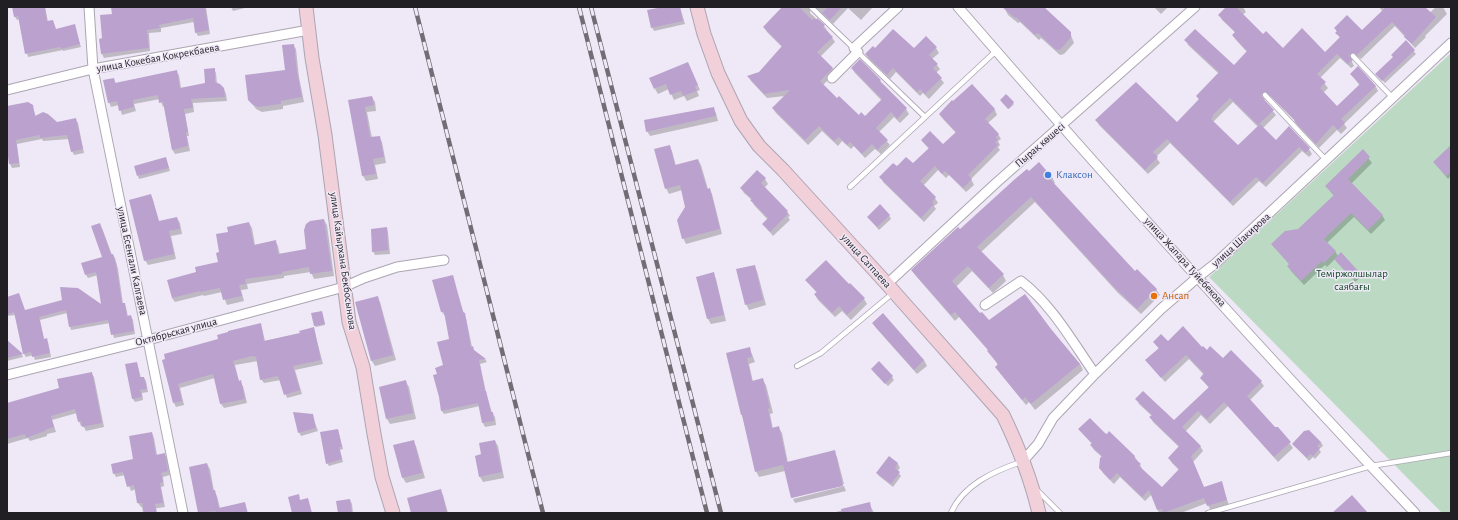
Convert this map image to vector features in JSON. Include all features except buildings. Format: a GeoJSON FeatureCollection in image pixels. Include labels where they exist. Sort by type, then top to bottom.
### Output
{"type":"FeatureCollection","features":[{"type":"Feature","properties":{"kind":"street","name":"улица Есенгали Калгаева"},"geometry":{"type":"LineString","coordinates":[[89,7],[93,69],[183,513]]}},
{"type":"Feature","properties":{"kind":"street","name":"улица Кайырхана Бекбосынова"},"geometry":{"type":"LineString","coordinates":[[306,7],[325,135],[349,322],[363,367],[382,477],[392,513]]}},
{"type":"Feature","properties":{"kind":"street","name":"улица Сатпаева"},"geometry":{"type":"LineString","coordinates":[[697,7],[704,34],[718,73],[746,127],[759,146],[783,170],[891,288],[1003,415],[1014,436],[1033,486],[1039,513]]}},
{"type":"Feature","properties":{"kind":"street"},"geometry":{"type":"LineString","coordinates":[[832,78],[856,50],[898,7]]}},
{"type":"Feature","properties":{"kind":"street","name":"улица Жапара Туйебекова"},"geometry":{"type":"LineString","coordinates":[[958,7],[1062,126],[1198,277],[1416,513]]}},
{"type":"Feature","properties":{"kind":"street","name":"Пырақ көшесі"},"geometry":{"type":"LineString","coordinates":[[891,288],[996,183],[1195,7]]}},
{"type":"Feature","properties":{"kind":"street","name":"улица Кокебая Кокрекбаева"},"geometry":{"type":"LineString","coordinates":[[7,90],[93,69],[309,30]]}},
{"type":"Feature","properties":{"kind":"street","name":"улица Шакирова"},"geometry":{"type":"LineString","coordinates":[[1023,461],[1038,444],[1053,418],[1161,309],[1216,263],[1451,42]]}},
{"type":"Feature","properties":{"kind":"street","name":"Октябрьская улица"},"geometry":{"type":"LineString","coordinates":[[7,375],[148,340],[344,287],[364,278],[397,267],[444,260]]}},
{"type":"Feature","properties":{"kind":"street"},"geometry":{"type":"LineString","coordinates":[[985,305],[1020,281],[1035,292],[1050,308],[1095,374]]}},
{"type":"Feature","properties":{"kind":"lane"},"geometry":{"type":"LineString","coordinates":[[812,7],[925,117]]}},
{"type":"Feature","properties":{"kind":"lane"},"geometry":{"type":"LineString","coordinates":[[850,187],[996,51]]}},
{"type":"Feature","properties":{"kind":"lane"},"geometry":{"type":"LineString","coordinates":[[1353,56],[1392,97]]}},
{"type":"Feature","properties":{"kind":"lane"},"geometry":{"type":"LineString","coordinates":[[1265,95],[1326,160]]}},
{"type":"Feature","properties":{"kind":"lane"},"geometry":{"type":"LineString","coordinates":[[797,366],[821,353],[891,288]]}},
{"type":"Feature","properties":{"kind":"lane"},"geometry":{"type":"LineString","coordinates":[[1208,513],[1371,466],[1451,453]]}},
{"type":"Feature","properties":{"kind":"lane"},"geometry":{"type":"LineString","coordinates":[[951,513],[954,506],[974,484],[1000,469],[1023,461]]}},
{"type":"Feature","properties":{"kind":"lane"},"geometry":{"type":"LineString","coordinates":[[1033,486],[1060,513]]}},
{"type":"Feature","properties":{"kind":"green space","name":"Теміржолшылар саябағы"},"geometry":{"type":"Polygon","coordinates":[[[1451,53],[1451,513],[1442,513],[1209,277],[1451,53]]]}},
{"type":"Feature","properties":{"kind":"railway"},"geometry":{"type":"LineString","coordinates":[[415,7],[543,513]]}},
{"type":"Feature","properties":{"kind":"railway"},"geometry":{"type":"LineString","coordinates":[[579,7],[707,513]]}},
{"type":"Feature","properties":{"kind":"railway"},"geometry":{"type":"LineString","coordinates":[[591,7],[721,513]]}},
{"type":"Feature","properties":{"kind":"place","name":"Клаксон"},"geometry":{"type":"Point","coordinates":[1048,175]}},
{"type":"Feature","properties":{"kind":"place","name":"Ансап"},"geometry":{"type":"Point","coordinates":[1154,296]}}]}
